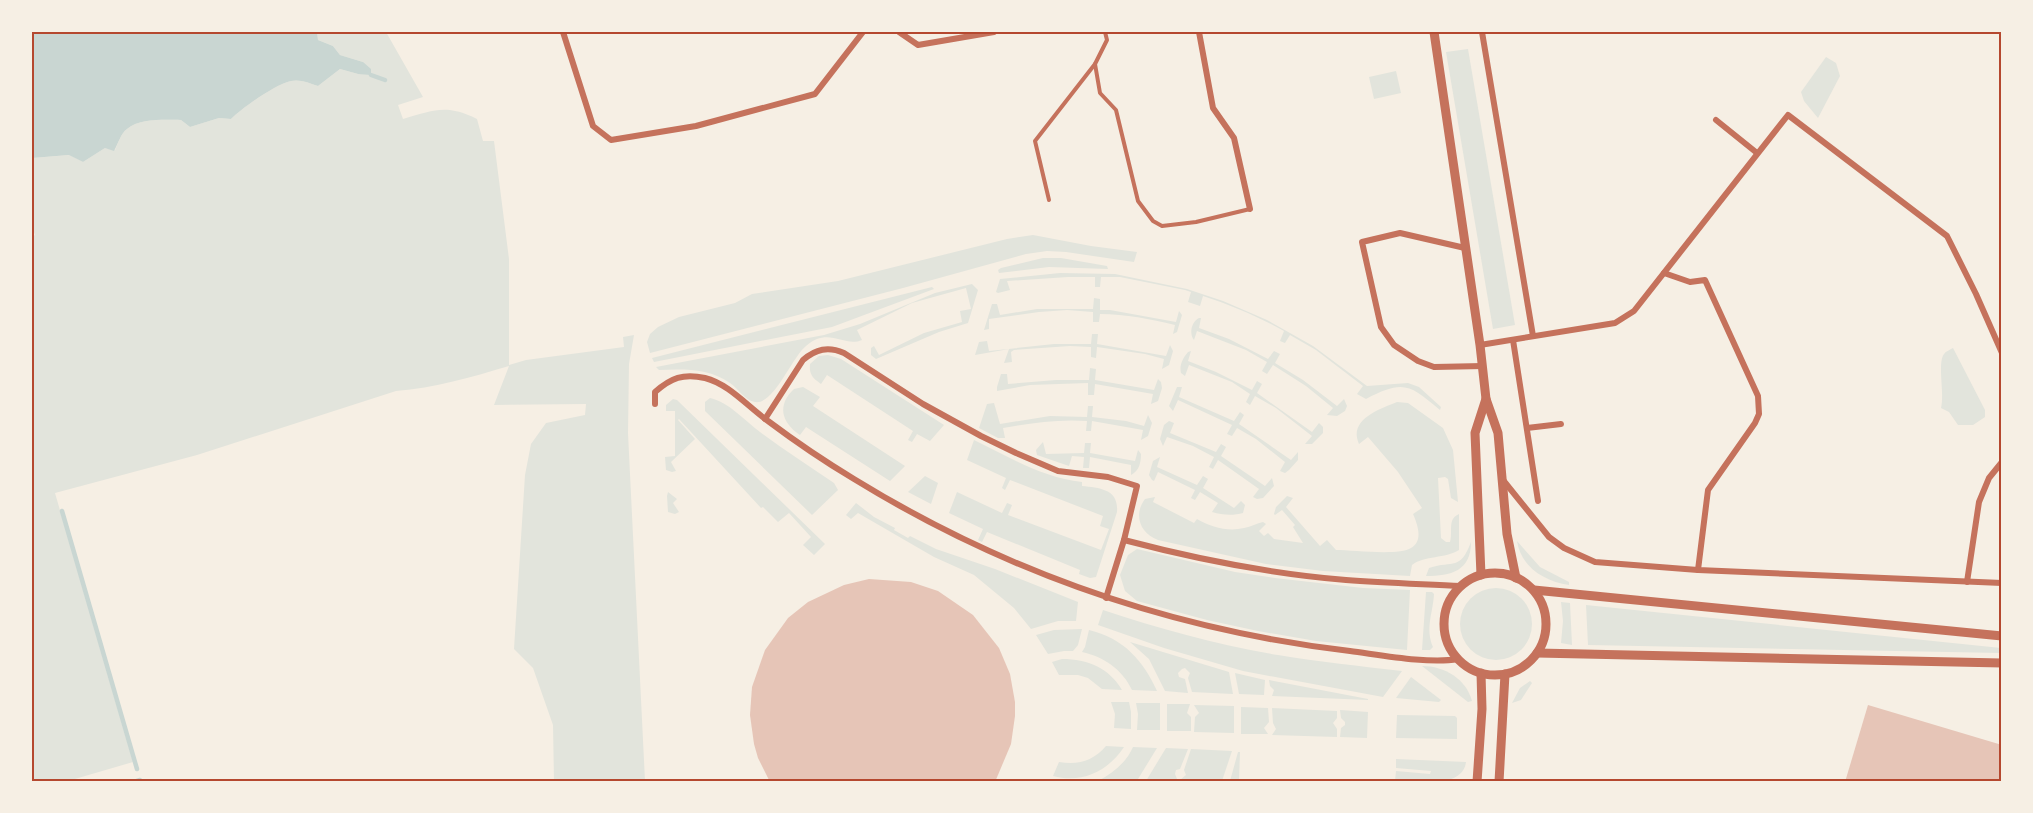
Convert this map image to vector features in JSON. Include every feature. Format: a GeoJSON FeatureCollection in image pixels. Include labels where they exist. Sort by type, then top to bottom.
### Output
{"type":"FeatureCollection","features":[{"type":"Feature","properties":{"kind":"street"},"geometry":{"type":"LineString","coordinates":[[563,32],[593,126],[611,140],[696,126],[815,94],[863,32]]}},
{"type":"Feature","properties":{"kind":"street"},"geometry":{"type":"LineString","coordinates":[[898,32],[918,45],[994,32]]}},
{"type":"Feature","properties":{"kind":"street"},"geometry":{"type":"LineString","coordinates":[[1199,32],[1213,108],[1234,138],[1250,209]]}},
{"type":"Feature","properties":{"kind":"street"},"geometry":{"type":"LineString","coordinates":[[1434,32],[1486,399],[1498,433],[1507,534],[1516,578]]}},
{"type":"Feature","properties":{"kind":"street"},"geometry":{"type":"LineString","coordinates":[[1482,32],[1533,336]]}},
{"type":"Feature","properties":{"kind":"street"},"geometry":{"type":"LineString","coordinates":[[1480,345],[1615,323],[1634,311],[1788,115],[1947,236],[1976,294],[2001,353]]}},
{"type":"Feature","properties":{"kind":"street"},"geometry":{"type":"LineString","coordinates":[[1716,120],[1757,153]]}},
{"type":"Feature","properties":{"kind":"street"},"geometry":{"type":"LineString","coordinates":[[1465,248],[1400,233],[1362,242],[1381,327],[1394,345],[1418,361],[1434,367],[1483,366]]}},
{"type":"Feature","properties":{"kind":"street"},"geometry":{"type":"LineString","coordinates":[[1664,273],[1690,282],[1705,280],[1758,396],[1759,414],[1755,423],[1707,490],[1698,570]]}},
{"type":"Feature","properties":{"kind":"street"},"geometry":{"type":"LineString","coordinates":[[1513,340],[1538,501]]}},
{"type":"Feature","properties":{"kind":"street"},"geometry":{"type":"LineString","coordinates":[[765,419],[803,360],[811,353],[822,349],[834,349],[844,353],[949,420],[1026,458],[1058,471],[1108,477],[1137,486],[1124,540],[1106,597]]}},
{"type":"Feature","properties":{"kind":"street"},"geometry":{"type":"LineString","coordinates":[[655,404],[655,392],[668,380],[681,376],[692,376],[720,384],[823,460],[910,512],[1006,560],[1106,597],[1175,619],[1313,647],[1401,658],[1458,659]]}},
{"type":"Feature","properties":{"kind":"street"},"geometry":{"type":"LineString","coordinates":[[1480,575],[1475,433],[1486,399]]}},
{"type":"Feature","properties":{"kind":"street"},"geometry":{"type":"LineString","coordinates":[[1527,428],[1561,424]]}},
{"type":"Feature","properties":{"kind":"street"},"geometry":{"type":"LineString","coordinates":[[1967,582],[1979,502],[1989,478],[2001,462]]}},
{"type":"Feature","properties":{"kind":"street"},"geometry":{"type":"LineString","coordinates":[[1503,479],[1549,537],[1579,556],[1595,562],[1610,565],[1698,570],[2001,583]]}},
{"type":"Feature","properties":{"kind":"street"},"geometry":{"type":"LineString","coordinates":[[1124,540],[1157,549],[1270,571],[1345,580],[1461,586]]}},
{"type":"Feature","properties":{"kind":"street"},"geometry":{"type":"LineString","coordinates":[[1504,574],[1516,578],[1534,590],[1545,614],[1546,628],[1537,653],[1529,663],[1505,674],[1493,675],[1468,668],[1449,646],[1444,630],[1445,614],[1451,599],[1461,586],[1480,575],[1504,574]]}},
{"type":"Feature","properties":{"kind":"street"},"geometry":{"type":"LineString","coordinates":[[1534,590],[2001,636]]}},
{"type":"Feature","properties":{"kind":"street"},"geometry":{"type":"LineString","coordinates":[[1537,653],[2001,663]]}},
{"type":"Feature","properties":{"kind":"street"},"geometry":{"type":"LineString","coordinates":[[1477,782],[1482,709],[1481,673]]}},
{"type":"Feature","properties":{"kind":"street"},"geometry":{"type":"LineString","coordinates":[[1499,782],[1505,674]]}},
{"type":"Feature","properties":{"kind":"lane"},"geometry":{"type":"LineString","coordinates":[[1049,200],[1035,141],[1095,64],[1107,40],[1105,32]]}},
{"type":"Feature","properties":{"kind":"lane"},"geometry":{"type":"LineString","coordinates":[[1095,64],[1100,93],[1116,110],[1138,201],[1153,221],[1162,226],[1196,222],[1250,209]]}},
{"type":"Feature","properties":{"kind":"shaded area"},"geometry":{"type":"Polygon","coordinates":[[[32,32],[317,32],[318,40],[333,46],[340,55],[363,62],[371,69],[371,75],[340,69],[318,86],[301,81],[291,81],[260,97],[231,119],[219,118],[190,127],[181,120],[153,120],[132,125],[121,136],[114,151],[105,148],[83,162],[69,155],[32,158],[32,32]]]}},
{"type":"Feature","properties":{"kind":"shaded area"},"geometry":{"type":"Polygon","coordinates":[[[317,32],[386,32],[423,97],[398,105],[403,119],[432,111],[457,111],[477,119],[483,141],[494,141],[509,259],[509,365],[526,360],[624,347],[623,337],[634,335],[629,364],[628,433],[645,781],[554,781],[553,725],[533,668],[514,649],[525,475],[531,444],[546,423],[585,415],[586,404],[494,405],[509,366],[439,385],[396,391],[197,455],[55,493],[133,762],[68,781],[32,781],[32,237],[35,235],[32,227],[32,158],[70,155],[83,162],[105,148],[115,150],[121,136],[132,125],[153,120],[181,120],[190,127],[219,118],[231,119],[260,97],[285,83],[298,81],[318,86],[340,69],[358,74],[363,62],[340,55],[333,46],[318,40],[317,32]]]}},
{"type":"Feature","properties":{"kind":"shaded area"},"geometry":{"type":"Polygon","coordinates":[[[1468,49],[1515,325],[1493,329],[1446,52],[1468,49]]]}},
{"type":"Feature","properties":{"kind":"shaded area"},"geometry":{"type":"Polygon","coordinates":[[[1826,57],[1836,63],[1840,76],[1818,118],[1804,101],[1801,92],[1826,57]]]}},
{"type":"Feature","properties":{"kind":"shaded area"},"geometry":{"type":"Polygon","coordinates":[[[1396,71],[1401,93],[1374,99],[1369,77],[1396,71]]]}},
{"type":"Feature","properties":{"kind":"shaded area"},"geometry":{"type":"Polygon","coordinates":[[[1033,235],[1137,252],[1134,262],[1066,252],[1047,251],[1026,254],[650,353],[647,342],[650,334],[658,327],[679,317],[735,303],[752,294],[838,281],[1007,239],[1033,235]]]}},
{"type":"Feature","properties":{"kind":"shaded area"},"geometry":{"type":"Polygon","coordinates":[[[1043,258],[1061,258],[1107,266],[1108,269],[1049,267],[999,273],[998,270],[1043,258]]]}},
{"type":"Feature","properties":{"kind":"shaded area"},"geometry":{"type":"Polygon","coordinates":[[[1060,273],[1115,274],[1187,289],[1223,301],[1267,320],[1313,346],[1367,386],[1408,383],[1419,387],[1441,407],[1440,410],[1421,395],[1406,388],[1389,389],[1366,399],[1357,394],[1363,386],[1316,350],[1290,335],[1285,343],[1280,341],[1284,331],[1224,303],[1203,296],[1200,306],[1188,302],[1191,292],[1185,290],[1120,277],[1101,277],[1100,287],[1095,287],[1095,277],[1068,277],[1007,281],[1010,290],[996,292],[1000,279],[1060,273]]]}},
{"type":"Feature","properties":{"kind":"shaded area"},"geometry":{"type":"Polygon","coordinates":[[[972,284],[978,290],[968,323],[939,332],[876,359],[871,355],[871,348],[874,346],[879,355],[924,333],[962,322],[960,311],[971,309],[966,288],[912,303],[857,330],[862,340],[849,342],[829,337],[814,340],[801,352],[776,388],[762,401],[751,401],[730,383],[713,374],[686,370],[659,370],[656,367],[824,335],[860,324],[935,293],[972,284]]]}},
{"type":"Feature","properties":{"kind":"shaded area"},"geometry":{"type":"Polygon","coordinates":[[[932,287],[934,289],[832,327],[654,362],[652,358],[932,287]]]}},
{"type":"Feature","properties":{"kind":"shaded area"},"geometry":{"type":"Polygon","coordinates":[[[1094,298],[1100,299],[1100,310],[1176,322],[1179,311],[1182,315],[1177,332],[1173,334],[1175,325],[1147,319],[1100,314],[1099,322],[1093,322],[1093,312],[1067,310],[989,319],[989,329],[984,330],[992,304],[997,304],[1000,315],[1037,309],[1093,309],[1094,298]]]}},
{"type":"Feature","properties":{"kind":"shaded area"},"geometry":{"type":"Polygon","coordinates":[[[1201,318],[1199,328],[1229,339],[1268,359],[1274,351],[1280,354],[1275,363],[1303,380],[1337,406],[1344,399],[1347,406],[1345,411],[1337,416],[1327,415],[1333,408],[1306,386],[1273,365],[1267,374],[1262,371],[1267,362],[1246,350],[1197,331],[1194,340],[1192,328],[1194,322],[1201,318]]]}},
{"type":"Feature","properties":{"kind":"shaded area"},"geometry":{"type":"Polygon","coordinates":[[[1092,334],[1098,334],[1097,344],[1166,356],[1170,345],[1173,351],[1169,365],[1162,369],[1164,359],[1097,347],[1096,358],[1091,357],[1091,347],[1070,346],[1014,350],[1011,352],[1012,362],[1004,363],[1009,349],[975,355],[979,342],[987,341],[989,351],[1054,344],[1091,344],[1092,334]]]}},
{"type":"Feature","properties":{"kind":"shaded area"},"geometry":{"type":"Polygon","coordinates":[[[1953,348],[1985,410],[1985,417],[1973,425],[1958,425],[1949,412],[1941,408],[1942,358],[1953,348]]]}},
{"type":"Feature","properties":{"kind":"shaded area"},"geometry":{"type":"Polygon","coordinates":[[[1191,351],[1188,361],[1252,390],[1257,381],[1262,384],[1257,393],[1312,432],[1319,423],[1323,427],[1323,433],[1312,444],[1305,444],[1312,436],[1276,408],[1255,396],[1250,405],[1246,402],[1250,394],[1232,382],[1189,365],[1185,376],[1181,373],[1181,364],[1186,354],[1191,351]]]}},
{"type":"Feature","properties":{"kind":"shaded area"},"geometry":{"type":"Polygon","coordinates":[[[828,355],[841,359],[944,425],[930,441],[917,434],[912,442],[908,440],[913,431],[827,375],[821,384],[814,378],[810,371],[810,364],[819,356],[828,355]]]}},
{"type":"Feature","properties":{"kind":"shaded area"},"geometry":{"type":"Polygon","coordinates":[[[1090,368],[1096,369],[1095,380],[1154,390],[1158,379],[1162,388],[1158,401],[1151,404],[1153,394],[1095,384],[1094,395],[1088,395],[1088,383],[1030,385],[997,391],[1001,374],[1007,374],[1008,384],[1089,380],[1090,368]]]}},
{"type":"Feature","properties":{"kind":"shaded area"},"geometry":{"type":"Polygon","coordinates":[[[803,387],[820,397],[813,406],[905,466],[890,481],[806,427],[800,435],[785,419],[783,407],[794,389],[803,387]]]}},
{"type":"Feature","properties":{"kind":"shaded area"},"geometry":{"type":"Polygon","coordinates":[[[1177,387],[1182,387],[1179,397],[1234,421],[1240,412],[1244,415],[1239,424],[1291,460],[1298,452],[1298,460],[1285,473],[1280,471],[1285,462],[1256,439],[1237,428],[1232,436],[1227,434],[1232,425],[1178,400],[1173,411],[1169,406],[1177,387]]]}},
{"type":"Feature","properties":{"kind":"shaded area"},"geometry":{"type":"Polygon","coordinates":[[[710,398],[730,408],[769,439],[834,483],[838,490],[812,515],[705,411],[705,402],[710,398]]]}},
{"type":"Feature","properties":{"kind":"shaded area"},"geometry":{"type":"Polygon","coordinates":[[[673,399],[677,400],[825,544],[814,555],[803,545],[811,537],[789,513],[778,522],[763,507],[761,508],[679,419],[695,439],[671,462],[676,471],[666,470],[665,457],[675,456],[675,411],[666,411],[666,405],[673,399]]]}},
{"type":"Feature","properties":{"kind":"shaded area"},"geometry":{"type":"Polygon","coordinates":[[[1397,402],[1408,403],[1443,428],[1453,450],[1458,502],[1451,498],[1448,479],[1438,478],[1441,538],[1446,542],[1450,542],[1452,522],[1459,514],[1459,550],[1417,562],[1412,565],[1410,576],[1323,571],[1266,564],[1158,540],[1147,533],[1140,523],[1141,505],[1145,499],[1155,497],[1153,502],[1194,523],[1197,519],[1226,529],[1238,529],[1263,522],[1266,524],[1259,531],[1264,536],[1268,533],[1274,539],[1303,543],[1293,527],[1295,525],[1282,510],[1274,514],[1276,507],[1287,496],[1293,498],[1286,507],[1320,546],[1327,540],[1336,550],[1396,552],[1411,548],[1418,537],[1418,527],[1413,514],[1422,508],[1398,472],[1368,437],[1359,444],[1357,436],[1361,422],[1374,412],[1397,402]]]}},
{"type":"Feature","properties":{"kind":"shaded area"},"geometry":{"type":"Polygon","coordinates":[[[994,403],[1000,424],[1050,416],[1087,417],[1088,406],[1093,406],[1092,417],[1126,421],[1144,426],[1148,415],[1152,423],[1148,436],[1141,440],[1143,430],[1092,421],[1091,431],[1086,431],[1087,421],[1045,422],[1003,428],[1005,438],[998,438],[979,428],[987,404],[994,403]]]}},
{"type":"Feature","properties":{"kind":"shaded area"},"geometry":{"type":"Polygon","coordinates":[[[1169,421],[1174,423],[1170,433],[1216,452],[1221,444],[1226,447],[1221,456],[1265,486],[1272,478],[1274,486],[1263,498],[1257,499],[1253,497],[1259,489],[1218,460],[1213,469],[1209,467],[1214,457],[1193,446],[1167,437],[1163,446],[1160,439],[1164,425],[1169,421]]]}},
{"type":"Feature","properties":{"kind":"shaded area"},"geometry":{"type":"Polygon","coordinates":[[[974,440],[1040,471],[1082,482],[1082,486],[1102,489],[1112,494],[1117,504],[1117,512],[1096,577],[1090,578],[1079,574],[1080,570],[987,532],[982,542],[978,540],[983,529],[949,513],[957,492],[1002,513],[1007,503],[1012,505],[1008,515],[1101,550],[1109,529],[1100,526],[1103,516],[1010,480],[1005,490],[1002,488],[1006,478],[967,460],[974,440]]]}},
{"type":"Feature","properties":{"kind":"shaded area"},"geometry":{"type":"Polygon","coordinates":[[[1043,442],[1046,454],[1084,453],[1085,443],[1091,443],[1090,453],[1135,461],[1138,450],[1141,454],[1140,464],[1131,475],[1131,465],[1090,457],[1089,468],[1083,468],[1084,457],[1072,456],[1069,466],[1037,455],[1036,450],[1043,442]]]}},
{"type":"Feature","properties":{"kind":"shaded area"},"geometry":{"type":"Polygon","coordinates":[[[1160,457],[1157,467],[1197,485],[1203,476],[1208,479],[1203,488],[1234,508],[1241,501],[1245,505],[1243,513],[1228,515],[1212,512],[1218,503],[1200,492],[1195,500],[1191,498],[1195,490],[1158,472],[1154,481],[1152,480],[1149,475],[1153,461],[1160,457]]]}},
{"type":"Feature","properties":{"kind":"shaded area"},"geometry":{"type":"Polygon","coordinates":[[[925,476],[938,483],[931,504],[908,492],[925,476]]]}},
{"type":"Feature","properties":{"kind":"shaded area"},"geometry":{"type":"Polygon","coordinates":[[[668,492],[677,499],[673,503],[679,512],[675,514],[668,512],[668,492]]]}},
{"type":"Feature","properties":{"kind":"shaded area"},"geometry":{"type":"Polygon","coordinates":[[[856,503],[908,538],[910,536],[936,549],[995,569],[1078,602],[1076,621],[1058,621],[1031,629],[1014,608],[974,575],[934,557],[858,513],[851,519],[846,515],[856,503]]]}},
{"type":"Feature","properties":{"kind":"shaded area"},"geometry":{"type":"Polygon","coordinates":[[[1517,541],[1540,567],[1569,582],[1569,585],[1551,580],[1535,571],[1523,558],[1517,541]]]}},
{"type":"Feature","properties":{"kind":"shaded area"},"geometry":{"type":"Polygon","coordinates":[[[1471,542],[1467,560],[1458,570],[1444,575],[1426,576],[1429,568],[1459,561],[1471,542]]]}},
{"type":"Feature","properties":{"kind":"shaded area"},"geometry":{"type":"Polygon","coordinates":[[[1137,549],[1235,572],[1363,588],[1410,590],[1407,650],[1316,641],[1258,631],[1137,601],[1125,591],[1120,575],[1128,555],[1137,549]]]}},
{"type":"Feature","properties":{"kind":"shaded area"},"geometry":{"type":"Polygon","coordinates":[[[1496,588],[1516,594],[1526,604],[1532,624],[1526,644],[1516,654],[1496,660],[1476,654],[1466,644],[1460,624],[1466,604],[1476,594],[1496,588]]]}},
{"type":"Feature","properties":{"kind":"shaded area"},"geometry":{"type":"Polygon","coordinates":[[[1426,592],[1434,594],[1430,627],[1433,647],[1430,650],[1422,650],[1426,592]]]}},
{"type":"Feature","properties":{"kind":"shaded area"},"geometry":{"type":"Polygon","coordinates":[[[1561,602],[1570,603],[1572,645],[1561,643],[1563,621],[1561,602]]]}},
{"type":"Feature","properties":{"kind":"shaded area"},"geometry":{"type":"Polygon","coordinates":[[[1586,605],[2001,648],[2001,653],[1588,645],[1586,605]]]}},
{"type":"Feature","properties":{"kind":"shaded area"},"geometry":{"type":"Polygon","coordinates":[[[1103,610],[1189,636],[1256,651],[1402,671],[1383,697],[1243,671],[1164,648],[1098,625],[1103,610]]]}},
{"type":"Feature","properties":{"kind":"shaded area"},"geometry":{"type":"Polygon","coordinates":[[[1082,629],[1078,645],[1073,651],[1048,654],[1036,635],[1054,630],[1082,629]]]}},
{"type":"Feature","properties":{"kind":"shaded area"},"geometry":{"type":"Polygon","coordinates":[[[1089,630],[1112,639],[1130,652],[1145,670],[1157,691],[1132,690],[1118,670],[1098,657],[1082,652],[1089,630]]]}},
{"type":"Feature","properties":{"kind":"shaded area"},"geometry":{"type":"Polygon","coordinates":[[[1130,642],[1229,672],[1233,694],[1192,692],[1188,678],[1190,673],[1185,668],[1178,673],[1179,677],[1185,679],[1188,693],[1165,691],[1149,659],[1130,642]]]}},
{"type":"Feature","properties":{"kind":"shaded area"},"geometry":{"type":"Polygon","coordinates":[[[1072,659],[1097,666],[1111,676],[1122,690],[1102,689],[1088,678],[1078,675],[1059,675],[1052,662],[1072,659]]]}},
{"type":"Feature","properties":{"kind":"shaded area"},"geometry":{"type":"Polygon","coordinates":[[[1422,666],[1439,668],[1453,675],[1465,686],[1472,701],[1468,702],[1422,666]]]}},
{"type":"Feature","properties":{"kind":"shaded area"},"geometry":{"type":"Polygon","coordinates":[[[1235,673],[1265,680],[1264,695],[1239,694],[1235,673]]]}},
{"type":"Feature","properties":{"kind":"shaded area"},"geometry":{"type":"Polygon","coordinates":[[[1411,677],[1441,700],[1439,702],[1396,698],[1411,677]]]}},
{"type":"Feature","properties":{"kind":"shaded area"},"geometry":{"type":"Polygon","coordinates":[[[1269,680],[1368,700],[1272,696],[1274,690],[1269,680]]]}},
{"type":"Feature","properties":{"kind":"shaded area"},"geometry":{"type":"Polygon","coordinates":[[[1530,681],[1532,683],[1521,700],[1512,703],[1520,688],[1530,681]]]}},
{"type":"Feature","properties":{"kind":"shaded area"},"geometry":{"type":"Polygon","coordinates":[[[1111,702],[1129,702],[1131,729],[1114,728],[1115,714],[1111,702]]]}},
{"type":"Feature","properties":{"kind":"shaded area"},"geometry":{"type":"Polygon","coordinates":[[[1136,703],[1160,703],[1160,730],[1137,730],[1136,703]]]}},
{"type":"Feature","properties":{"kind":"shaded area"},"geometry":{"type":"Polygon","coordinates":[[[1167,704],[1190,704],[1187,713],[1191,717],[1191,731],[1167,731],[1167,704]]]}},
{"type":"Feature","properties":{"kind":"shaded area"},"geometry":{"type":"Polygon","coordinates":[[[1194,705],[1234,706],[1234,733],[1194,732],[1195,717],[1199,713],[1194,705]]]}},
{"type":"Feature","properties":{"kind":"shaded area"},"geometry":{"type":"Polygon","coordinates":[[[1241,707],[1268,708],[1269,722],[1264,728],[1268,734],[1241,734],[1241,707]]]}},
{"type":"Feature","properties":{"kind":"shaded area"},"geometry":{"type":"Polygon","coordinates":[[[1272,708],[1337,711],[1337,718],[1333,723],[1337,729],[1337,737],[1272,735],[1276,729],[1273,723],[1272,708]]]}},
{"type":"Feature","properties":{"kind":"shaded area"},"geometry":{"type":"Polygon","coordinates":[[[1340,710],[1368,712],[1367,738],[1340,737],[1341,728],[1345,722],[1341,718],[1340,710]]]}},
{"type":"Feature","properties":{"kind":"shaded area"},"geometry":{"type":"Polygon","coordinates":[[[1397,715],[1455,716],[1457,718],[1457,739],[1396,738],[1397,715]]]}},
{"type":"Feature","properties":{"kind":"shaded area"},"geometry":{"type":"Polygon","coordinates":[[[1106,746],[1124,747],[1102,769],[1084,777],[1053,776],[1059,762],[1085,761],[1106,746]]]}},
{"type":"Feature","properties":{"kind":"shaded area"},"geometry":{"type":"Polygon","coordinates":[[[1133,747],[1157,748],[1136,781],[1098,781],[1118,767],[1133,747]]]}},
{"type":"Feature","properties":{"kind":"shaded area"},"geometry":{"type":"Polygon","coordinates":[[[1166,748],[1188,749],[1180,769],[1176,770],[1177,779],[1180,780],[1186,775],[1184,770],[1191,749],[1232,751],[1222,781],[1146,781],[1166,748]]]}},
{"type":"Feature","properties":{"kind":"shaded area"},"geometry":{"type":"Polygon","coordinates":[[[1238,752],[1240,752],[1239,781],[1230,781],[1238,752]]]}},
{"type":"Feature","properties":{"kind":"shaded area"},"geometry":{"type":"Polygon","coordinates":[[[1396,759],[1466,762],[1463,771],[1447,780],[1414,782],[1395,781],[1396,771],[1430,774],[1431,771],[1396,768],[1396,759]]]}},
{"type":"Feature","properties":{"kind":"building"},"geometry":{"type":"Polygon","coordinates":[[[869,579],[911,582],[938,591],[973,615],[999,648],[1010,674],[1015,716],[1011,744],[995,782],[770,782],[758,758],[750,715],[752,687],[765,650],[788,618],[808,602],[844,585],[869,579]]]}},
{"type":"Feature","properties":{"kind":"building"},"geometry":{"type":"Polygon","coordinates":[[[1868,705],[2002,745],[2002,782],[1845,782],[1868,705]]]}},
{"type":"Feature","properties":{"kind":"waterway"},"geometry":{"type":"LineString","coordinates":[[371,75],[385,80]]}},
{"type":"Feature","properties":{"kind":"waterway"},"geometry":{"type":"LineString","coordinates":[[62,511],[137,769]]}},
{"type":"Feature","properties":{"kind":"waterway"},"geometry":{"type":"LineString","coordinates":[[134,782],[140,780]]}}]}
